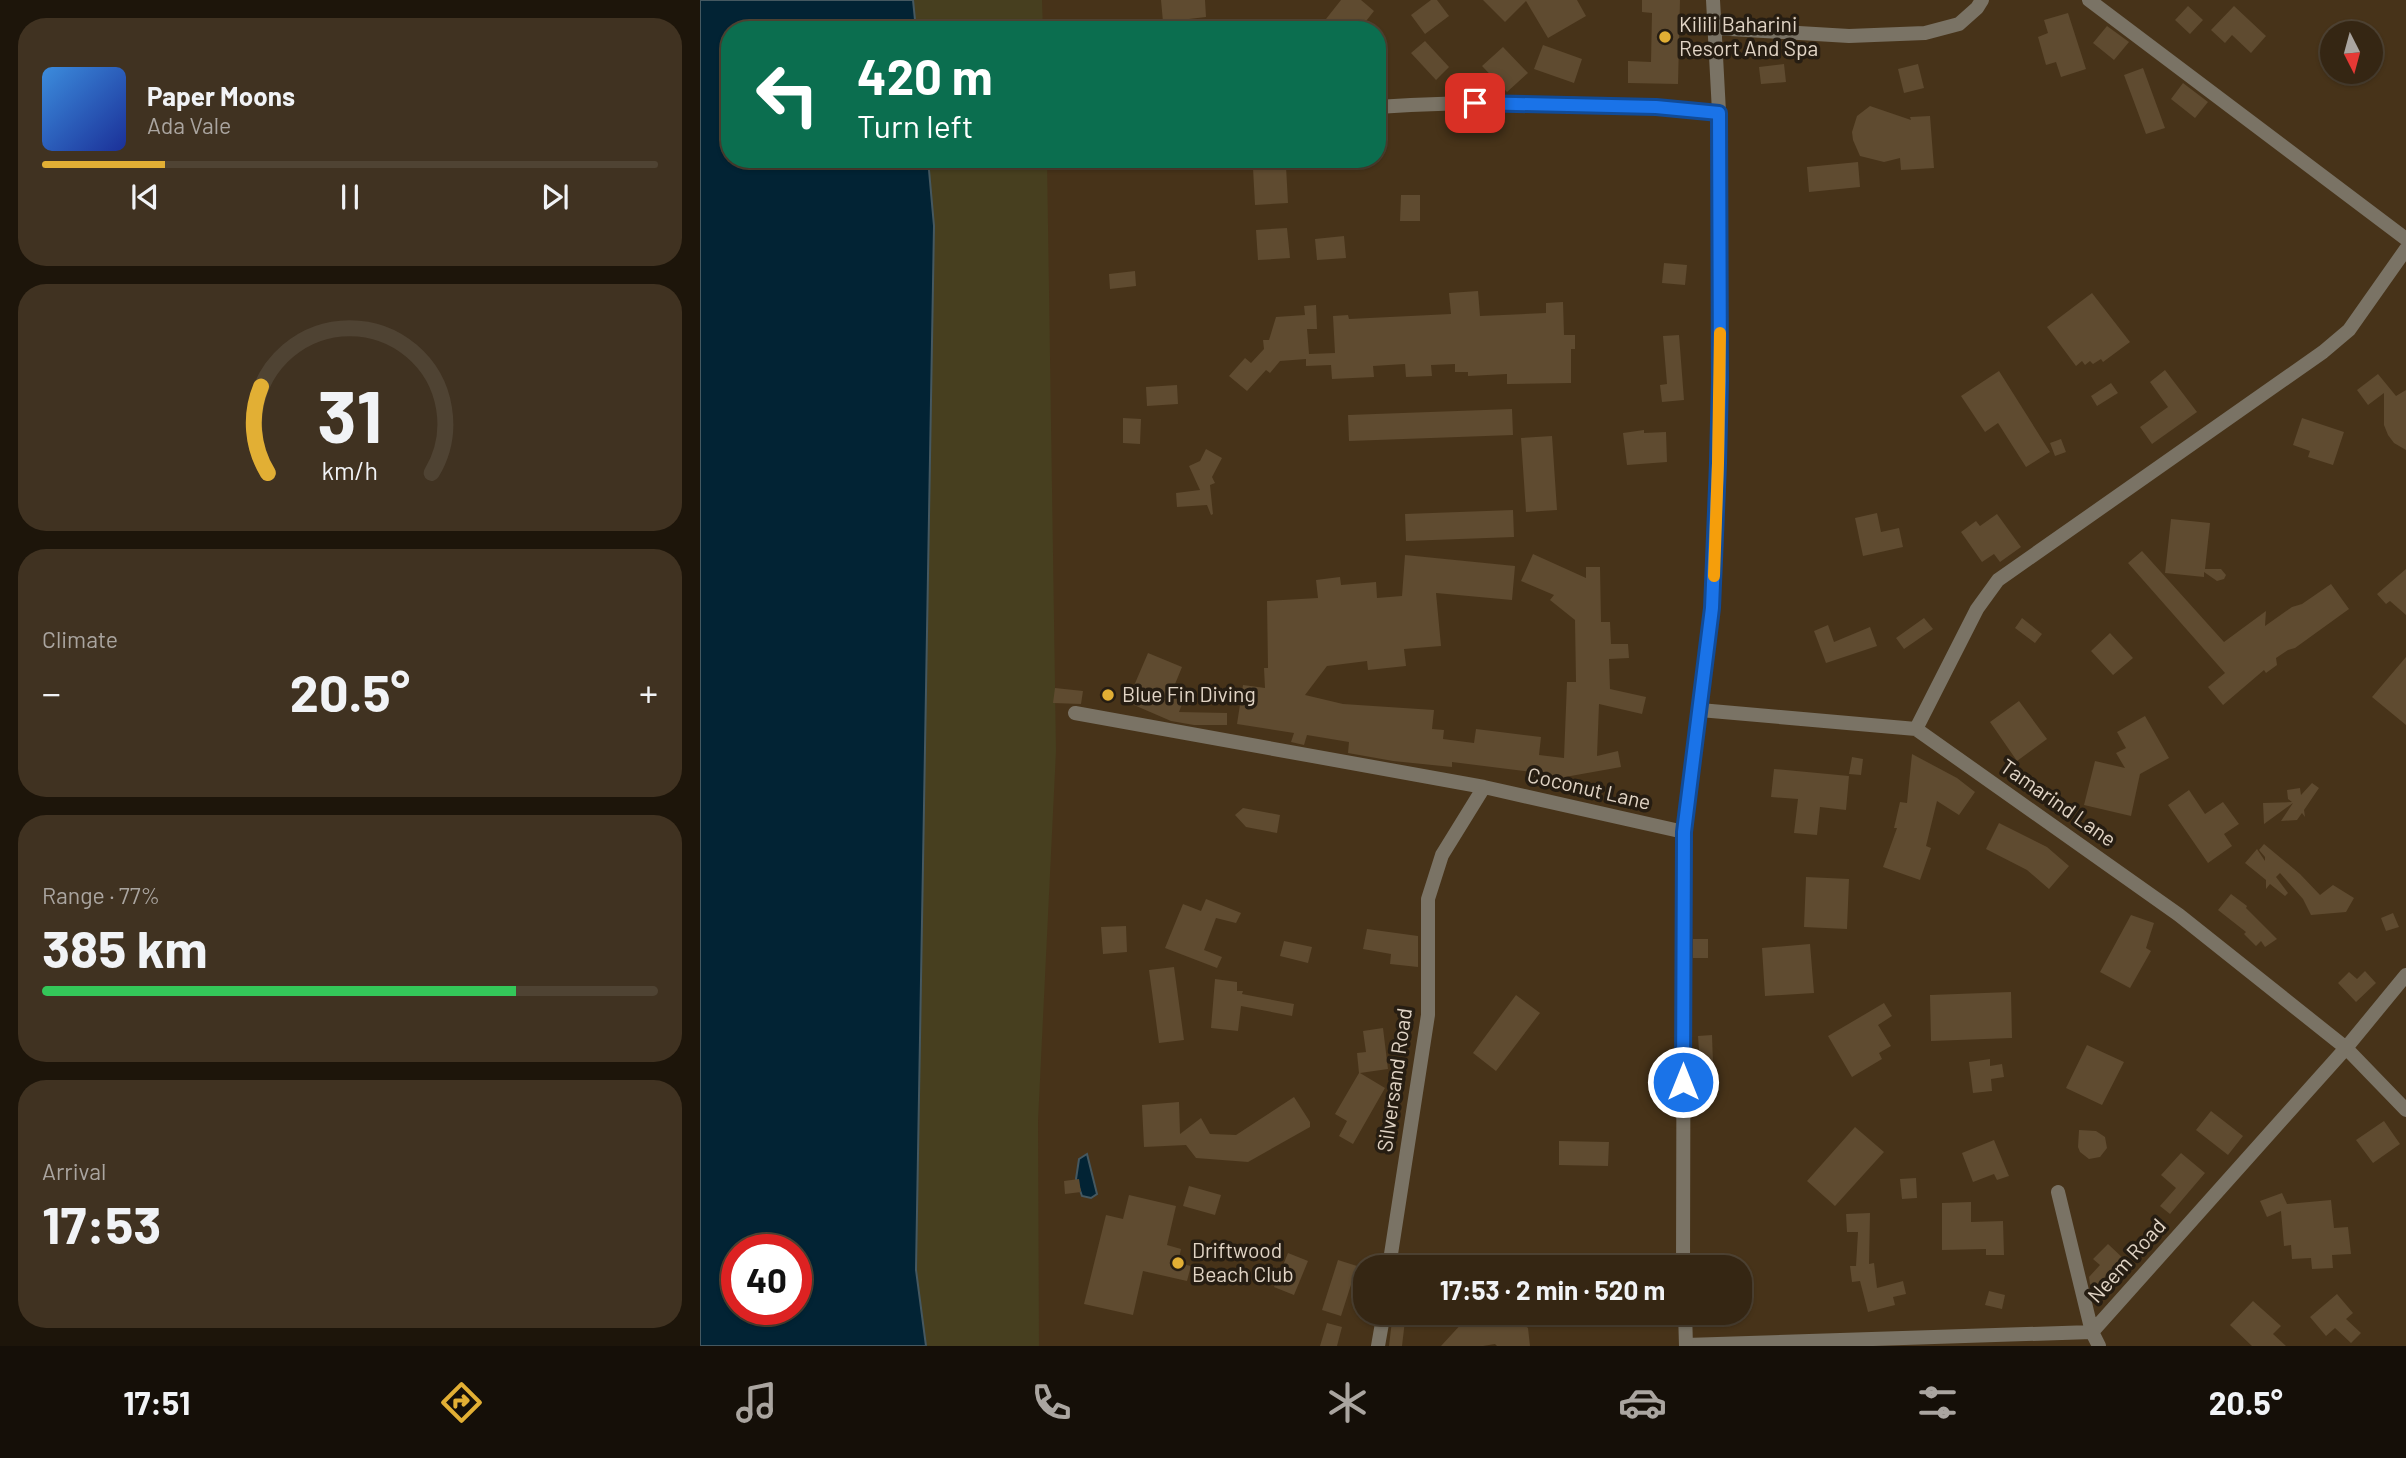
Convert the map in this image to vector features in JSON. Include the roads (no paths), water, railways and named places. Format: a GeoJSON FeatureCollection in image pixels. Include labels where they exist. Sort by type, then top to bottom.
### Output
{"type":"FeatureCollection","features":[{"type":"Feature","properties":{"kind":"street"},"geometry":{"type":"LineString","coordinates":[[1683,1255],[1684,832],[1712,608],[1720,381],[1719,113],[1713,0]]}},
{"type":"Feature","properties":{"kind":"street"},"geometry":{"type":"LineString","coordinates":[[1714,28],[1849,36],[1925,33],[1959,24],[1982,0]]}},
{"type":"Feature","properties":{"kind":"street"},"geometry":{"type":"LineString","coordinates":[[2089,0],[2406,239]]}},
{"type":"Feature","properties":{"kind":"street"},"geometry":{"type":"LineString","coordinates":[[1386,107],[1522,103],[1656,107],[1719,113]]}},
{"type":"Feature","properties":{"kind":"street"},"geometry":{"type":"LineString","coordinates":[[1700,710],[1916,729],[1978,608],[1998,580],[2323,352],[2349,330],[2406,248]]}},
{"type":"Feature","properties":{"kind":"street","name":"Coconut Lane"},"geometry":{"type":"LineString","coordinates":[[1075,713],[1484,787],[1684,832]]}},
{"type":"Feature","properties":{"kind":"street","name":"Tamarind Lane"},"geometry":{"type":"LineString","coordinates":[[1916,729],[2179,915],[2346,1048],[2406,1110]]}},
{"type":"Feature","properties":{"kind":"street","name":"Silversand Road"},"geometry":{"type":"LineString","coordinates":[[1392,1255],[1428,1015],[1428,899],[1442,855],[1484,787]]}},
{"type":"Feature","properties":{"kind":"street","name":"Neem Road"},"geometry":{"type":"LineString","coordinates":[[1686,1345],[2092,1332],[2346,1048],[2406,975]]}},
{"type":"Feature","properties":{"kind":"street"},"geometry":{"type":"LineString","coordinates":[[2058,1192],[2092,1332],[2099,1346]]}},
{"type":"Feature","properties":{"kind":"street"},"geometry":{"type":"LineString","coordinates":[[1378,1346],[1382,1325]]}},
{"type":"Feature","properties":{"kind":"street"},"geometry":{"type":"LineString","coordinates":[[1685,1325],[1686,1345]]}},
{"type":"Feature","properties":{"kind":"water"},"geometry":{"type":"Polygon","coordinates":[[[700,0],[913,0],[915,21],[721,21],[721,168],[929,168],[934,226],[916,1270],[926,1346],[700,1346],[700,0]]]}},
{"type":"Feature","properties":{"kind":"water"},"geometry":{"type":"Polygon","coordinates":[[[1087,1154],[1097,1194],[1091,1198],[1082,1196],[1076,1179],[1079,1159],[1087,1154]]]}},
{"type":"Feature","properties":{"kind":"place","name":"Kilili Baharini Resort And Spa"},"geometry":{"type":"Point","coordinates":[1665,37]}},
{"type":"Feature","properties":{"kind":"place","name":"Blue Fin Diving"},"geometry":{"type":"Point","coordinates":[1108,695]}},
{"type":"Feature","properties":{"kind":"place","name":"Driftwood Beach Club"},"geometry":{"type":"Point","coordinates":[1178,1263]}}]}
